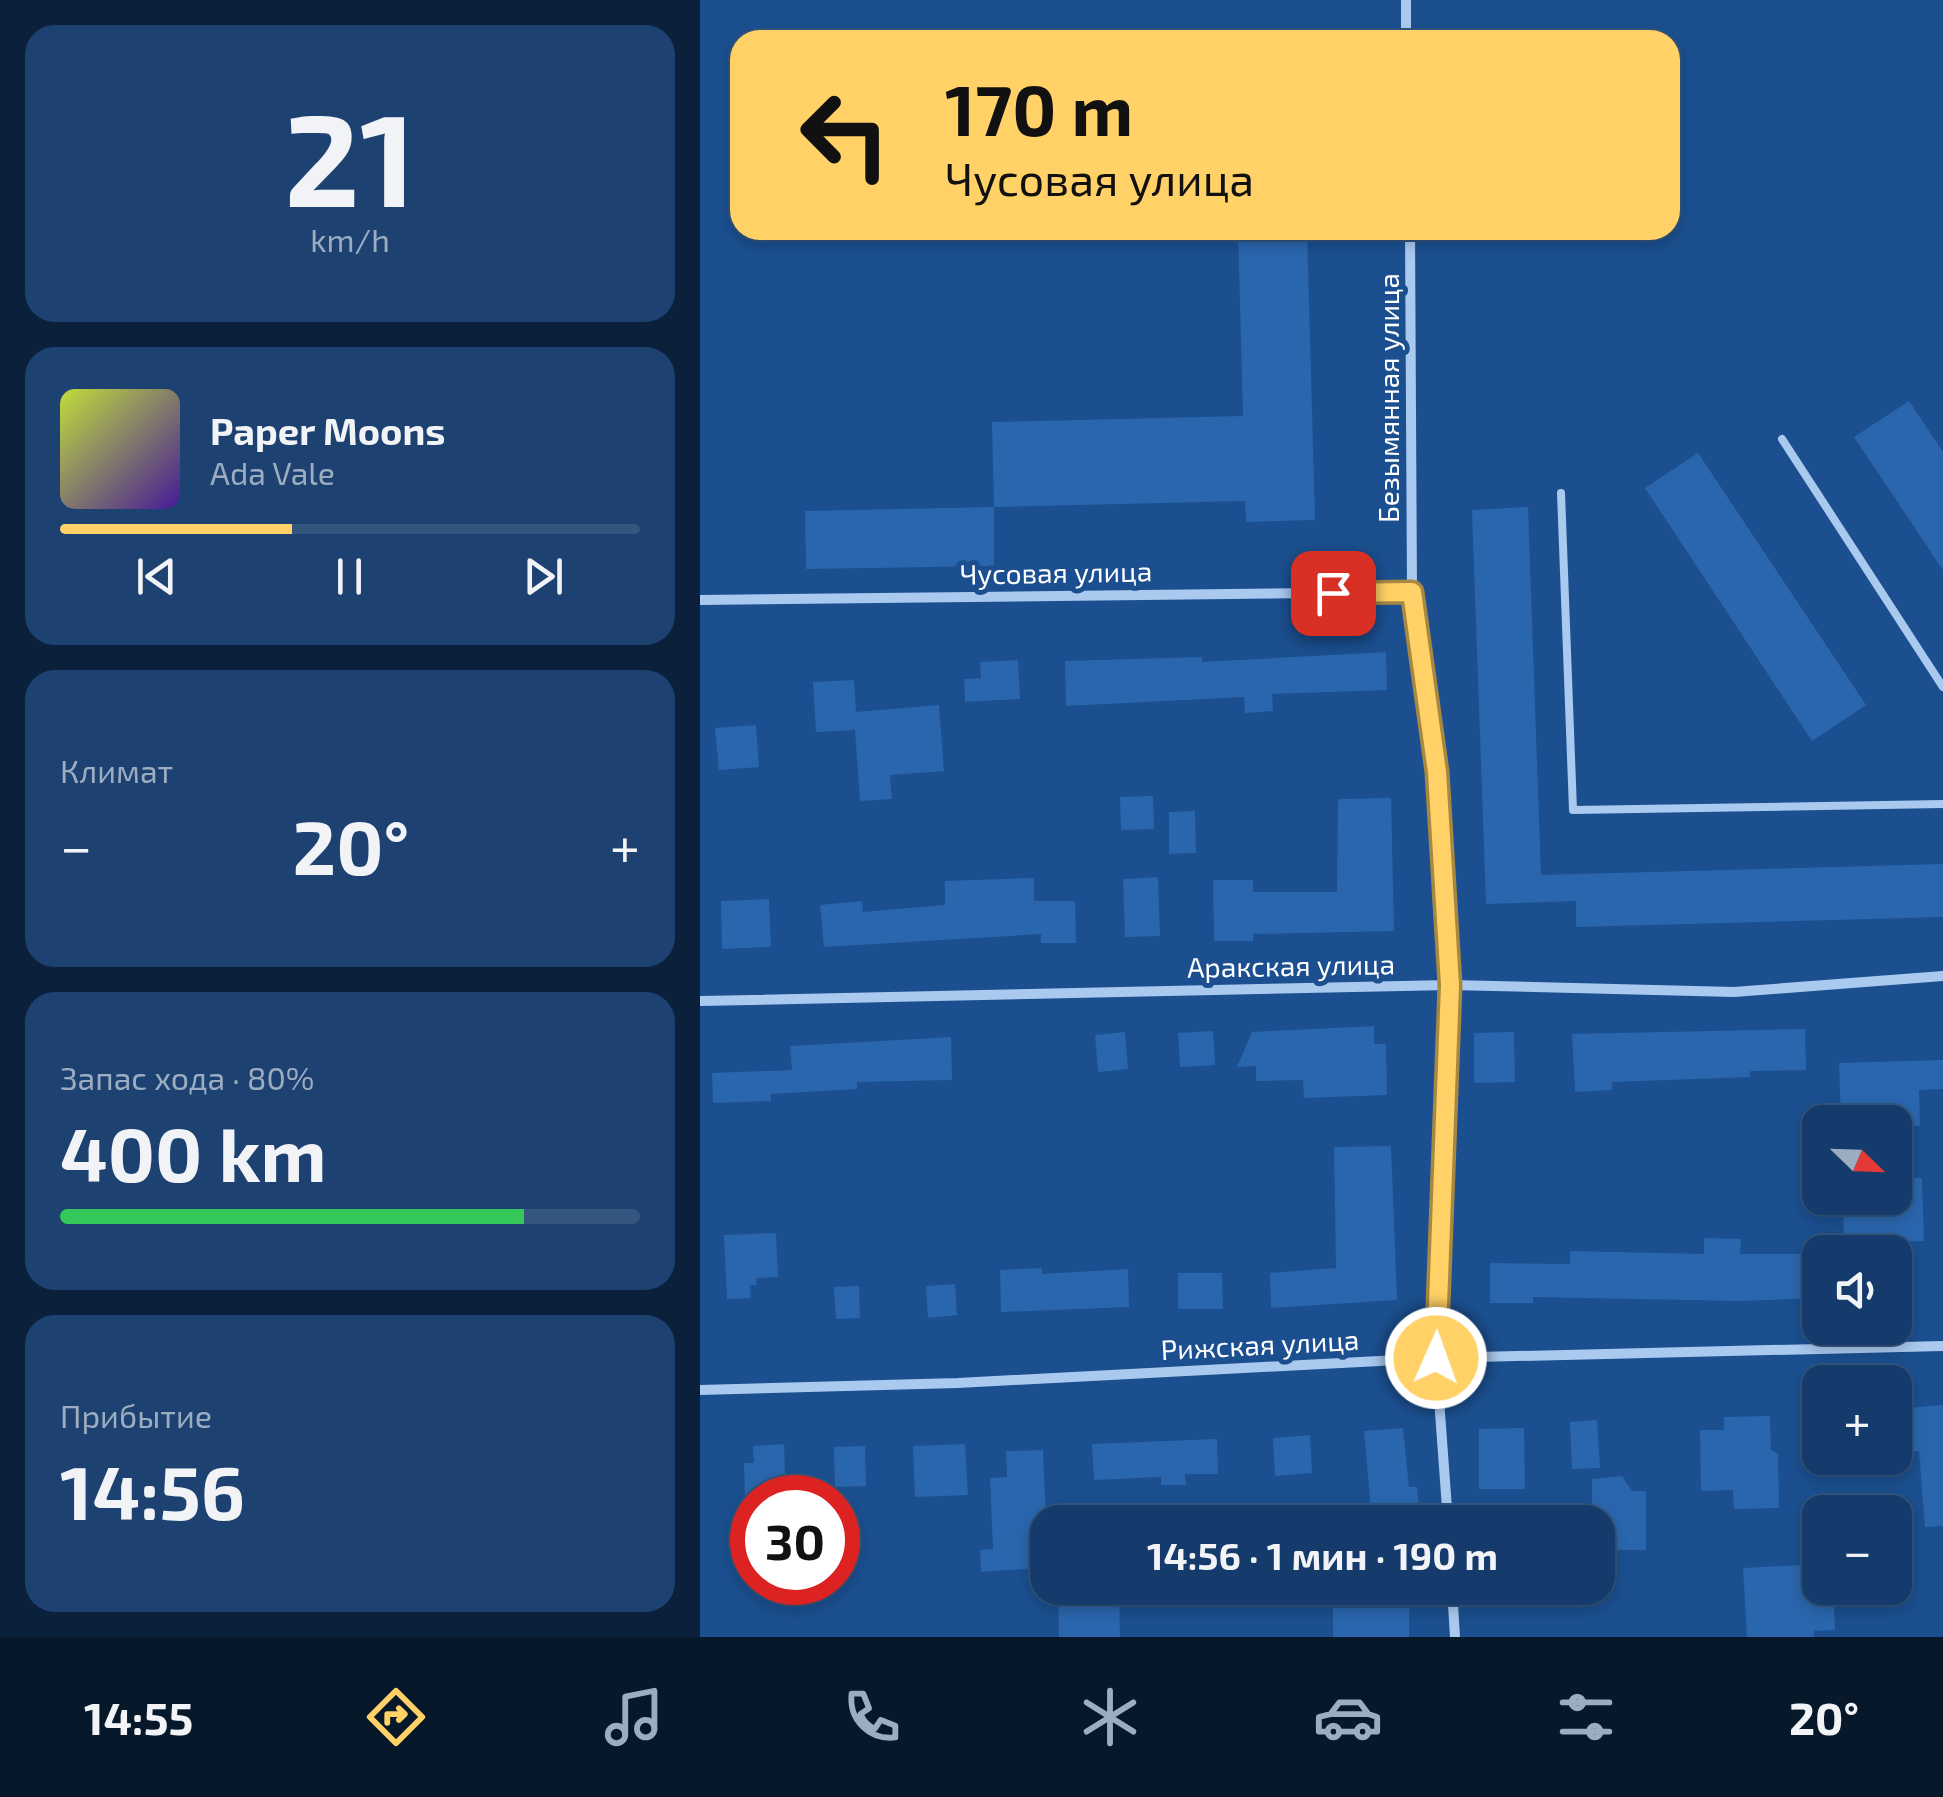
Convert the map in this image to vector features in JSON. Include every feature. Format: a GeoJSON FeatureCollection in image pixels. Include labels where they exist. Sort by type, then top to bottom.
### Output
{"type":"FeatureCollection","features":[{"type":"Feature","properties":{"kind":"street"},"geometry":{"type":"LineString","coordinates":[[1406,0],[1406,30]]}},
{"type":"Feature","properties":{"kind":"street","name":"Безымянная улица"},"geometry":{"type":"LineString","coordinates":[[1410,240],[1412,592],[1437,772],[1450,985],[1436,1358],[1447,1505]]}},
{"type":"Feature","properties":{"kind":"street","name":"Чусовая улица"},"geometry":{"type":"LineString","coordinates":[[700,600],[1412,592]]}},
{"type":"Feature","properties":{"kind":"street","name":"Аракская улица"},"geometry":{"type":"LineString","coordinates":[[700,1002],[1450,985],[1734,992],[1943,976]]}},
{"type":"Feature","properties":{"kind":"street","name":"Рижская улица"},"geometry":{"type":"LineString","coordinates":[[700,1390],[958,1383],[1436,1358],[1943,1346]]}},
{"type":"Feature","properties":{"kind":"street"},"geometry":{"type":"LineString","coordinates":[[1453,1605],[1455,1637]]}},
{"type":"Feature","properties":{"kind":"lane"},"geometry":{"type":"LineString","coordinates":[[1782,439],[1943,687]]}},
{"type":"Feature","properties":{"kind":"lane"},"geometry":{"type":"LineString","coordinates":[[1562,493],[1573,810],[1943,804]]}},
{"type":"Feature","properties":{"kind":"building"},"geometry":{"type":"Polygon","coordinates":[[[1238,240],[1307,240],[1315,520],[1246,522],[1245,501],[994,507],[992,422],[1243,416],[1238,240]]]}},
{"type":"Feature","properties":{"kind":"building"},"geometry":{"type":"Polygon","coordinates":[[[1909,401],[1943,452],[1943,570],[1854,437],[1909,401]]]}},
{"type":"Feature","properties":{"kind":"building"},"geometry":{"type":"Polygon","coordinates":[[[1698,453],[1866,705],[1812,741],[1645,488],[1698,453]]]}},
{"type":"Feature","properties":{"kind":"building"},"geometry":{"type":"Polygon","coordinates":[[[994,507],[994,566],[806,569],[805,511],[994,507]]]}},
{"type":"Feature","properties":{"kind":"building"},"geometry":{"type":"Polygon","coordinates":[[[1528,507],[1541,875],[1943,864],[1943,917],[1576,927],[1576,901],[1486,904],[1472,510],[1528,507]]]}},
{"type":"Feature","properties":{"kind":"building"},"geometry":{"type":"Polygon","coordinates":[[[1386,652],[1387,690],[1272,694],[1273,711],[1245,713],[1244,697],[1066,706],[1065,661],[1202,657],[1202,662],[1386,652]]]}},
{"type":"Feature","properties":{"kind":"building"},"geometry":{"type":"Polygon","coordinates":[[[1018,660],[1020,699],[965,702],[964,679],[981,678],[980,662],[1018,660]]]}},
{"type":"Feature","properties":{"kind":"building"},"geometry":{"type":"Polygon","coordinates":[[[854,680],[856,712],[939,705],[944,771],[890,775],[892,799],[860,801],[855,730],[816,732],[813,682],[854,680]]]}},
{"type":"Feature","properties":{"kind":"building"},"geometry":{"type":"Polygon","coordinates":[[[756,725],[759,767],[719,770],[715,728],[756,725]]]}},
{"type":"Feature","properties":{"kind":"building"},"geometry":{"type":"Polygon","coordinates":[[[1153,796],[1154,829],[1121,830],[1120,797],[1153,796]]]}},
{"type":"Feature","properties":{"kind":"building"},"geometry":{"type":"Polygon","coordinates":[[[1391,798],[1394,931],[1253,934],[1253,941],[1214,941],[1213,880],[1253,880],[1253,892],[1337,892],[1338,799],[1391,798]]]}},
{"type":"Feature","properties":{"kind":"building"},"geometry":{"type":"Polygon","coordinates":[[[1195,811],[1196,853],[1169,854],[1169,812],[1195,811]]]}},
{"type":"Feature","properties":{"kind":"building"},"geometry":{"type":"Polygon","coordinates":[[[1158,877],[1160,936],[1125,937],[1123,879],[1158,877]]]}},
{"type":"Feature","properties":{"kind":"building"},"geometry":{"type":"Polygon","coordinates":[[[1034,878],[1034,901],[1075,901],[1076,943],[1041,943],[1041,934],[824,947],[820,905],[862,901],[863,912],[945,905],[945,881],[1034,878]]]}},
{"type":"Feature","properties":{"kind":"building"},"geometry":{"type":"Polygon","coordinates":[[[769,899],[771,947],[722,949],[721,901],[769,899]]]}},
{"type":"Feature","properties":{"kind":"building"},"geometry":{"type":"Polygon","coordinates":[[[1374,1026],[1374,1044],[1386,1044],[1387,1095],[1304,1098],[1303,1080],[1256,1081],[1256,1066],[1237,1067],[1252,1032],[1374,1026]]]}},
{"type":"Feature","properties":{"kind":"building"},"geometry":{"type":"Polygon","coordinates":[[[1805,1029],[1806,1070],[1750,1071],[1750,1077],[1612,1082],[1612,1090],[1575,1092],[1572,1034],[1805,1029]]]}},
{"type":"Feature","properties":{"kind":"building"},"geometry":{"type":"Polygon","coordinates":[[[1213,1031],[1215,1065],[1180,1067],[1178,1033],[1213,1031]]]}},
{"type":"Feature","properties":{"kind":"building"},"geometry":{"type":"Polygon","coordinates":[[[1125,1032],[1128,1069],[1098,1072],[1095,1035],[1125,1032]]]}},
{"type":"Feature","properties":{"kind":"building"},"geometry":{"type":"Polygon","coordinates":[[[1514,1032],[1515,1082],[1474,1083],[1474,1033],[1514,1032]]]}},
{"type":"Feature","properties":{"kind":"building"},"geometry":{"type":"Polygon","coordinates":[[[951,1037],[952,1080],[857,1082],[857,1089],[771,1094],[771,1101],[713,1103],[712,1073],[792,1070],[790,1046],[951,1037]]]}},
{"type":"Feature","properties":{"kind":"building"},"geometry":{"type":"Polygon","coordinates":[[[1943,1060],[1943,1089],[1919,1090],[1920,1126],[1912,1126],[1912,1105],[1840,1105],[1839,1063],[1943,1060]]]}},
{"type":"Feature","properties":{"kind":"building"},"geometry":{"type":"Polygon","coordinates":[[[1391,1146],[1397,1300],[1271,1308],[1270,1273],[1336,1268],[1334,1147],[1391,1146]]]}},
{"type":"Feature","properties":{"kind":"building"},"geometry":{"type":"Polygon","coordinates":[[[1912,1178],[1922,1178],[1924,1241],[1912,1241],[1912,1235],[1844,1235],[1843,1215],[1912,1215],[1912,1178]]]}},
{"type":"Feature","properties":{"kind":"building"},"geometry":{"type":"Polygon","coordinates":[[[776,1233],[778,1277],[756,1278],[757,1285],[750,1285],[751,1298],[727,1299],[724,1235],[776,1233]]]}},
{"type":"Feature","properties":{"kind":"building"},"geometry":{"type":"Polygon","coordinates":[[[1704,1238],[1741,1239],[1740,1254],[1802,1254],[1802,1299],[1533,1297],[1533,1303],[1490,1303],[1490,1263],[1570,1264],[1570,1251],[1704,1254],[1704,1238]]]}},
{"type":"Feature","properties":{"kind":"building"},"geometry":{"type":"Polygon","coordinates":[[[1042,1268],[1042,1274],[1128,1269],[1129,1307],[1001,1312],[1000,1270],[1042,1268]]]}},
{"type":"Feature","properties":{"kind":"building"},"geometry":{"type":"Polygon","coordinates":[[[1178,1273],[1222,1273],[1223,1309],[1178,1309],[1178,1273]]]}},
{"type":"Feature","properties":{"kind":"building"},"geometry":{"type":"Polygon","coordinates":[[[955,1284],[957,1315],[928,1318],[926,1286],[955,1284]]]}},
{"type":"Feature","properties":{"kind":"building"},"geometry":{"type":"Polygon","coordinates":[[[859,1286],[860,1318],[836,1319],[834,1287],[859,1286]]]}},
{"type":"Feature","properties":{"kind":"building"},"geometry":{"type":"Polygon","coordinates":[[[1943,1405],[1943,1526],[1925,1527],[1919,1451],[1912,1452],[1912,1408],[1943,1405]]]}},
{"type":"Feature","properties":{"kind":"building"},"geometry":{"type":"Polygon","coordinates":[[[1770,1416],[1771,1450],[1778,1454],[1779,1508],[1734,1509],[1733,1490],[1701,1491],[1700,1430],[1724,1430],[1724,1417],[1770,1416]]]}},
{"type":"Feature","properties":{"kind":"building"},"geometry":{"type":"Polygon","coordinates":[[[1597,1420],[1600,1468],[1572,1469],[1570,1422],[1597,1420]]]}},
{"type":"Feature","properties":{"kind":"building"},"geometry":{"type":"Polygon","coordinates":[[[1403,1428],[1409,1487],[1417,1487],[1419,1505],[1371,1505],[1364,1431],[1403,1428]]]}},
{"type":"Feature","properties":{"kind":"building"},"geometry":{"type":"Polygon","coordinates":[[[1524,1428],[1525,1489],[1479,1489],[1479,1429],[1524,1428]]]}},
{"type":"Feature","properties":{"kind":"building"},"geometry":{"type":"Polygon","coordinates":[[[1310,1435],[1312,1473],[1275,1476],[1273,1438],[1310,1435]]]}},
{"type":"Feature","properties":{"kind":"building"},"geometry":{"type":"Polygon","coordinates":[[[1217,1439],[1218,1474],[1185,1474],[1186,1485],[1161,1485],[1161,1477],[1094,1480],[1092,1444],[1217,1439]]]}},
{"type":"Feature","properties":{"kind":"building"},"geometry":{"type":"Polygon","coordinates":[[[784,1444],[785,1475],[744,1475],[744,1463],[754,1463],[753,1446],[784,1444]]]}},
{"type":"Feature","properties":{"kind":"building"},"geometry":{"type":"Polygon","coordinates":[[[965,1444],[968,1495],[915,1497],[913,1446],[965,1444]]]}},
{"type":"Feature","properties":{"kind":"building"},"geometry":{"type":"Polygon","coordinates":[[[865,1446],[866,1486],[860,1486],[860,1475],[835,1475],[834,1447],[865,1446]]]}},
{"type":"Feature","properties":{"kind":"building"},"geometry":{"type":"Polygon","coordinates":[[[1043,1450],[1045,1505],[1030,1505],[1030,1568],[981,1572],[980,1550],[993,1549],[990,1478],[1007,1477],[1006,1451],[1043,1450]]]}},
{"type":"Feature","properties":{"kind":"building"},"geometry":{"type":"Polygon","coordinates":[[[1622,1476],[1632,1491],[1646,1491],[1646,1550],[1615,1550],[1615,1505],[1592,1505],[1592,1479],[1622,1476]]]}},
{"type":"Feature","properties":{"kind":"building"},"geometry":{"type":"Polygon","coordinates":[[[1802,1565],[1802,1605],[1834,1605],[1835,1630],[1814,1631],[1814,1637],[1747,1637],[1743,1568],[1802,1565]]]}},
{"type":"Feature","properties":{"kind":"building"},"geometry":{"type":"Polygon","coordinates":[[[1058,1605],[1119,1605],[1120,1637],[1059,1637],[1058,1605]]]}},
{"type":"Feature","properties":{"kind":"building"},"geometry":{"type":"Polygon","coordinates":[[[1333,1608],[1409,1608],[1409,1637],[1333,1637],[1333,1608]]]}},
{"type":"Feature","properties":{"kind":"route"},"geometry":{"type":"LineString","coordinates":[[1333,593],[1412,592],[1437,772],[1450,985],[1436,1358]]}}]}
